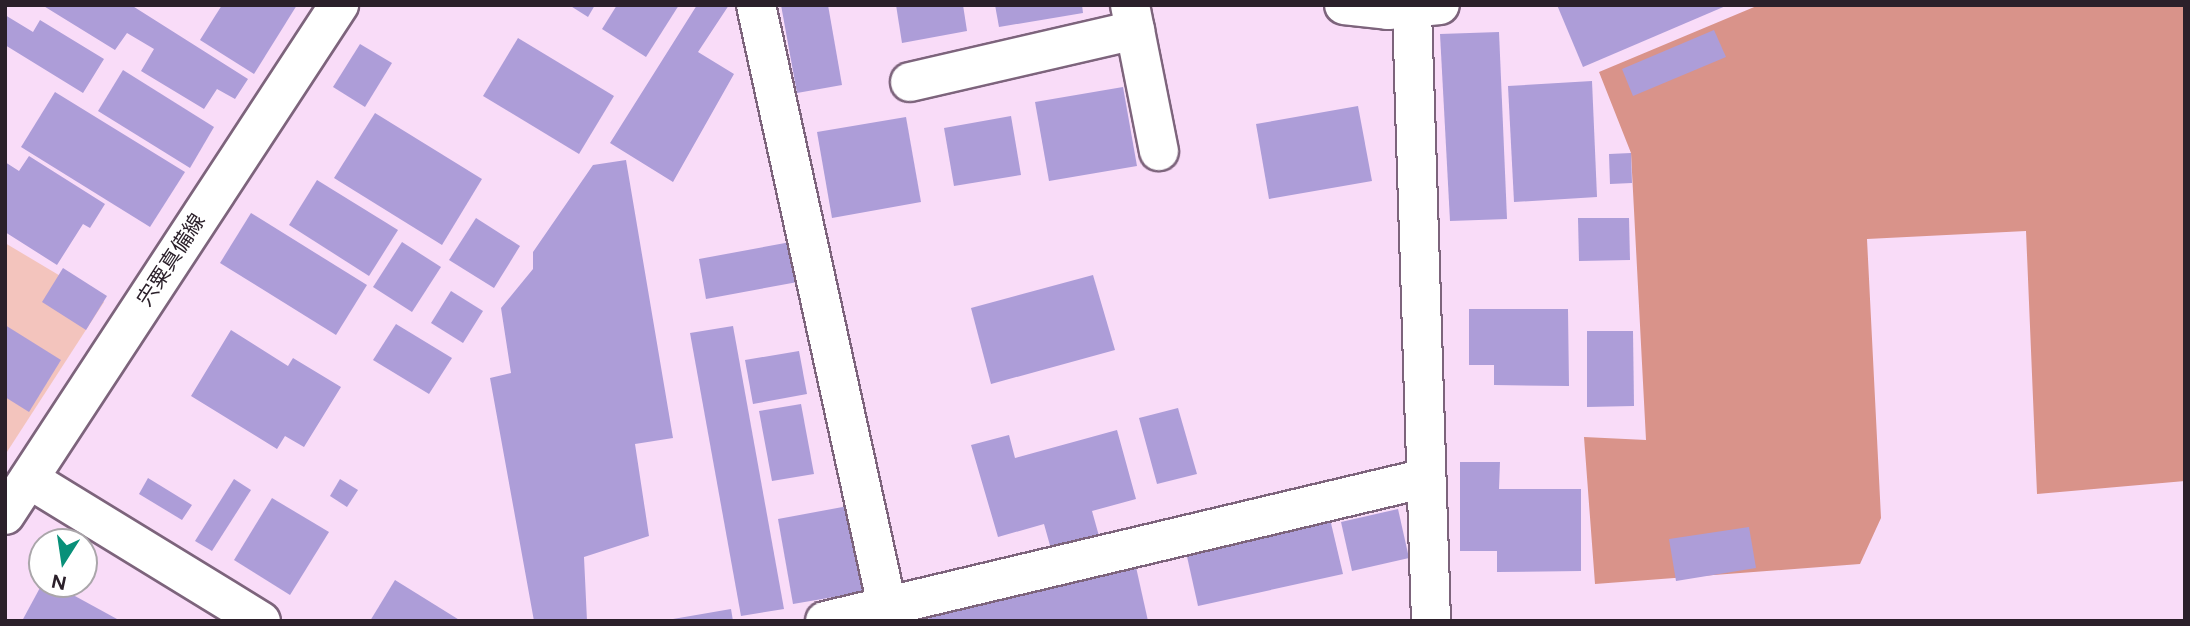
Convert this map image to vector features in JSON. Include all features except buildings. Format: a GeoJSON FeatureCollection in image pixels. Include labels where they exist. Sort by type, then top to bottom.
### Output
{"type":"FeatureCollection","features":[{"type":"Feature","properties":{"kind":"street","name":"宍粟真備線"},"geometry":{"type":"LineString","coordinates":[[5,515],[339,5]]}},
{"type":"Feature","properties":{"kind":"street"},"geometry":{"type":"LineString","coordinates":[[756,5],[896,610]]}},
{"type":"Feature","properties":{"kind":"street"},"geometry":{"type":"LineString","coordinates":[[1344,5],[1406,8],[1431,621]]}},
{"type":"Feature","properties":{"kind":"street"},"geometry":{"type":"LineString","coordinates":[[909,82],[1132,18],[1159,150]]}},
{"type":"Feature","properties":{"kind":"street"},"geometry":{"type":"LineString","coordinates":[[825,621],[896,610],[1426,478]]}},
{"type":"Feature","properties":{"kind":"street"},"geometry":{"type":"LineString","coordinates":[[29,479],[261,621]]}},
{"type":"Feature","properties":{"kind":"shaded area"},"geometry":{"type":"Polygon","coordinates":[[[1759,5],[2185,5],[2185,481],[2037,494],[2026,231],[1867,239],[1881,518],[1860,564],[1595,584],[1584,437],[1646,440],[1631,153],[1599,72],[1759,5]]]}},
{"type":"Feature","properties":{"kind":"shaded area"},"geometry":{"type":"Polygon","coordinates":[[[5,243],[104,302],[5,455],[5,243]]]}}]}
